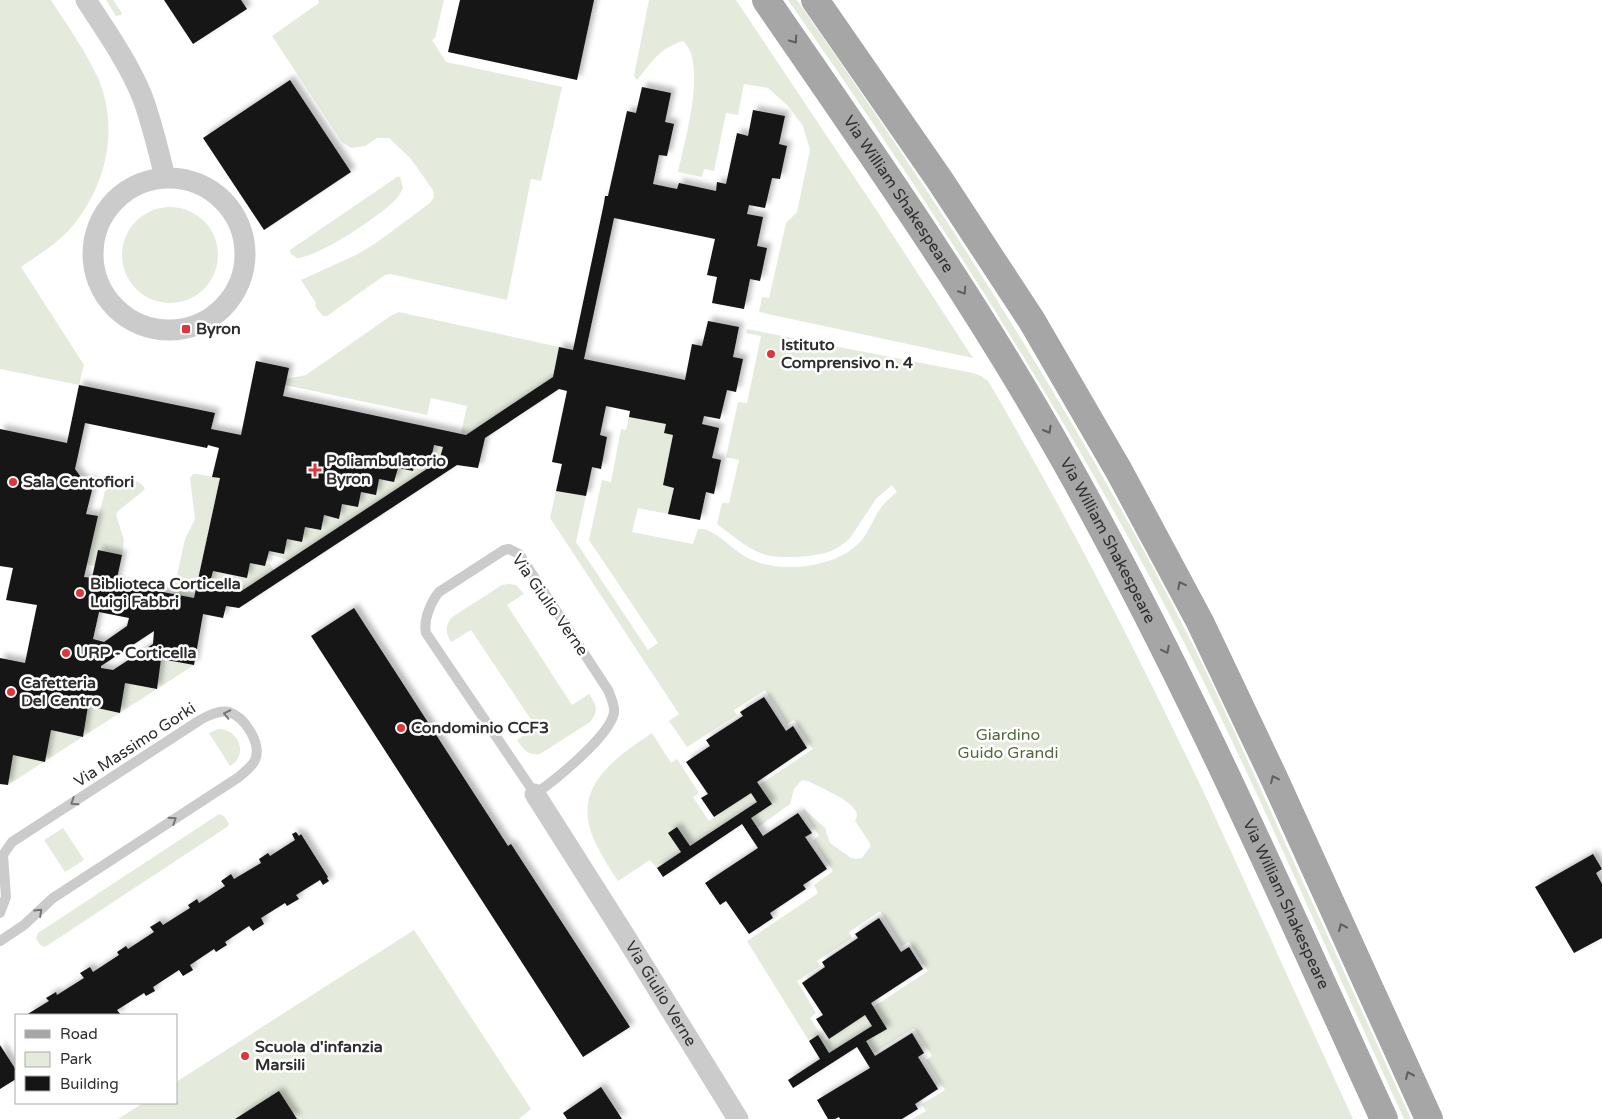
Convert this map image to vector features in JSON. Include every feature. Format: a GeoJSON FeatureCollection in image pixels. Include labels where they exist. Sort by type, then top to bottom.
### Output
{"type":"FeatureCollection","features":[{"type":"Feature","properties":{"kind":"main road","name":"Via William Shakespeare"},"geometry":{"type":"LineString","coordinates":[[766,0],[972,305],[1033,405],[1076,481],[1142,604],[1203,725],[1384,1119]]}},
{"type":"Feature","properties":{"kind":"main road"},"geometry":{"type":"LineString","coordinates":[[817,1],[939,179],[1032,321],[1119,471],[1200,622],[1278,787],[1429,1119]]}},
{"type":"Feature","properties":{"kind":"street"},"geometry":{"type":"LineString","coordinates":[[86,0],[115,45],[138,87],[151,122],[165,177]]}},
{"type":"Feature","properties":{"kind":"street"},"geometry":{"type":"LineString","coordinates":[[165,177],[193,181],[218,194],[236,216],[245,243],[244,271],[232,297],[212,317],[186,328],[163,330],[141,325],[121,313],[105,297],[96,276],[92,253],[96,230],[106,210],[122,193],[142,182],[165,177]]}},
{"type":"Feature","properties":{"kind":"street","name":"Via Giulio Verne"},"geometry":{"type":"LineString","coordinates":[[534,794],[625,936],[738,1119]]}},
{"type":"Feature","properties":{"kind":"lane","name":"Via Giulio Verne"},"geometry":{"type":"LineString","coordinates":[[510,549],[519,554],[608,690],[613,702],[614,713],[608,725],[594,742],[569,768],[534,794],[426,632],[424,626],[433,599],[439,592],[504,550],[510,549]]}},
{"type":"Feature","properties":{"kind":"lane","name":"Via Massimo Gorki"},"geometry":{"type":"LineString","coordinates":[[0,913],[6,897],[3,855],[12,842],[200,720],[220,712],[228,712],[236,715],[243,722],[254,741],[256,751],[254,760],[243,773],[53,898],[24,925],[0,941]]}},
{"type":"Feature","properties":{"kind":"green space"},"geometry":{"type":"Polygon","coordinates":[[[0,0],[51,0],[76,38],[98,78],[105,97],[108,118],[106,158],[92,196],[82,214],[64,235],[21,267],[84,365],[79,385],[0,369],[0,0]]]}},
{"type":"Feature","properties":{"kind":"green space"},"geometry":{"type":"Polygon","coordinates":[[[106,0],[113,0],[122,13],[121,15],[116,16],[106,0]]]}},
{"type":"Feature","properties":{"kind":"green space"},"geometry":{"type":"Polygon","coordinates":[[[318,0],[444,0],[435,38],[432,40],[446,62],[562,87],[541,181],[531,179],[507,300],[390,274],[385,275],[327,316],[323,316],[315,306],[316,303],[301,280],[358,254],[376,243],[430,203],[434,197],[433,190],[411,159],[389,138],[377,138],[365,146],[351,148],[342,142],[272,36],[319,3],[318,0]]]}},
{"type":"Feature","properties":{"kind":"green space"},"geometry":{"type":"Polygon","coordinates":[[[649,0],[736,0],[973,358],[759,312],[762,297],[769,298],[786,223],[797,212],[810,150],[803,126],[789,107],[768,88],[744,84],[738,115],[726,113],[714,171],[704,169],[702,177],[678,172],[689,124],[694,67],[690,52],[683,41],[662,52],[637,80],[634,76],[649,0]]]}},
{"type":"Feature","properties":{"kind":"green space"},"geometry":{"type":"Polygon","coordinates":[[[788,0],[797,0],[946,220],[1040,369],[1128,522],[1170,600],[1217,695],[1411,1119],[1404,1119],[1224,724],[1178,631],[1120,522],[1031,369],[937,220],[788,0]]]}},
{"type":"Feature","properties":{"kind":"green space"},"geometry":{"type":"Polygon","coordinates":[[[397,177],[400,177],[403,188],[399,196],[365,224],[320,251],[297,258],[291,254],[290,250],[397,177]]]}},
{"type":"Feature","properties":{"kind":"green space"},"geometry":{"type":"Polygon","coordinates":[[[170,207],[189,210],[204,221],[215,236],[218,255],[215,274],[204,289],[189,300],[170,303],[151,300],[136,289],[125,274],[122,255],[125,236],[136,221],[151,210],[170,207]]]}},
{"type":"Feature","properties":{"kind":"green space"},"geometry":{"type":"Polygon","coordinates":[[[399,312],[559,347],[553,377],[466,435],[461,433],[467,406],[431,398],[427,415],[285,385],[286,379],[306,375],[399,312]]]}},
{"type":"Feature","properties":{"kind":"green space","name":"Giardino Guido Grandi"},"geometry":{"type":"Polygon","coordinates":[[[747,329],[973,373],[988,381],[1074,534],[1154,690],[1205,795],[1353,1119],[912,1119],[926,1111],[922,1104],[945,1090],[926,1060],[932,1056],[914,1028],[874,1053],[866,1041],[886,1029],[873,1007],[928,971],[909,942],[902,946],[880,911],[849,932],[852,938],[817,961],[820,966],[797,981],[816,1013],[810,1018],[825,1041],[865,1015],[872,1026],[829,1053],[818,1035],[809,1041],[747,941],[818,893],[814,885],[833,871],[813,840],[819,836],[803,808],[825,828],[830,843],[851,858],[857,859],[862,858],[870,847],[870,843],[855,821],[856,811],[847,802],[808,781],[802,780],[794,789],[790,804],[757,828],[751,818],[772,804],[759,785],[813,749],[794,720],[787,724],[765,690],[734,710],[737,715],[687,747],[669,721],[679,714],[550,518],[556,491],[586,496],[576,542],[648,650],[658,643],[589,540],[602,480],[611,482],[621,429],[626,430],[629,417],[666,424],[664,433],[673,435],[663,485],[674,488],[668,514],[638,508],[632,532],[693,544],[698,529],[705,529],[750,559],[763,564],[792,567],[824,563],[851,550],[861,541],[880,509],[897,492],[892,485],[876,499],[850,538],[839,547],[825,553],[789,557],[766,555],[746,545],[717,524],[722,503],[729,503],[739,460],[726,457],[738,402],[747,403],[761,336],[746,333],[747,329]]]}},
{"type":"Feature","properties":{"kind":"green space"},"geometry":{"type":"Polygon","coordinates":[[[434,445],[443,447],[439,461],[289,560],[268,554],[269,551],[284,554],[287,539],[302,542],[305,527],[321,530],[324,515],[339,519],[342,504],[379,479],[394,482],[398,468],[413,471],[416,456],[430,459],[434,445]]]}},
{"type":"Feature","properties":{"kind":"green space"},"geometry":{"type":"Polygon","coordinates":[[[193,474],[220,478],[194,598],[173,594],[185,539],[195,519],[190,478],[193,474]]]}},
{"type":"Feature","properties":{"kind":"green space"},"geometry":{"type":"Polygon","coordinates":[[[128,478],[140,483],[145,488],[118,511],[116,515],[124,540],[122,555],[99,550],[95,566],[86,564],[105,491],[128,478]]]}},
{"type":"Feature","properties":{"kind":"green space"},"geometry":{"type":"Polygon","coordinates":[[[250,563],[265,566],[266,563],[270,564],[274,570],[240,592],[209,586],[213,571],[247,578],[250,563]]]}},
{"type":"Feature","properties":{"kind":"green space"},"geometry":{"type":"Polygon","coordinates":[[[502,585],[516,585],[524,594],[507,605],[572,705],[589,694],[596,708],[595,715],[590,722],[540,754],[529,753],[517,740],[536,727],[471,630],[451,642],[447,632],[448,623],[452,617],[502,585]]]}},
{"type":"Feature","properties":{"kind":"green space"},"geometry":{"type":"Polygon","coordinates":[[[161,659],[194,665],[120,713],[125,683],[156,689],[161,659]]]}},
{"type":"Feature","properties":{"kind":"green space"},"geometry":{"type":"Polygon","coordinates":[[[88,706],[120,713],[83,737],[88,706]]]}},
{"type":"Feature","properties":{"kind":"green space"},"geometry":{"type":"Polygon","coordinates":[[[218,729],[231,733],[239,743],[239,756],[230,766],[209,733],[218,729]]]}},
{"type":"Feature","properties":{"kind":"green space"},"geometry":{"type":"Polygon","coordinates":[[[51,730],[83,737],[8,785],[13,755],[45,761],[51,730]]]}},
{"type":"Feature","properties":{"kind":"green space"},"geometry":{"type":"Polygon","coordinates":[[[652,733],[671,763],[677,759],[699,793],[693,797],[709,821],[751,793],[757,802],[690,846],[677,827],[681,852],[657,868],[650,860],[618,881],[603,858],[589,825],[588,807],[591,792],[599,778],[610,765],[652,733]]]}},
{"type":"Feature","properties":{"kind":"green space"},"geometry":{"type":"Polygon","coordinates":[[[219,814],[224,816],[229,824],[227,827],[45,947],[40,945],[36,938],[38,933],[219,814]]]}},
{"type":"Feature","properties":{"kind":"green space"},"geometry":{"type":"Polygon","coordinates":[[[63,828],[84,860],[65,872],[44,840],[63,828]]]}},
{"type":"Feature","properties":{"kind":"green space"},"geometry":{"type":"Polygon","coordinates":[[[414,930],[531,1109],[519,1119],[118,1119],[141,1104],[178,1104],[178,1081],[414,930]]]}},
{"type":"Feature","properties":{"kind":"building"},"geometry":{"type":"Polygon","coordinates":[[[164,0],[241,0],[247,9],[193,44],[164,0]]]}},
{"type":"Feature","properties":{"kind":"building"},"geometry":{"type":"Polygon","coordinates":[[[460,0],[594,0],[577,80],[448,52],[460,0]]]}},
{"type":"Feature","properties":{"kind":"building"},"geometry":{"type":"Polygon","coordinates":[[[290,80],[351,172],[264,230],[203,138],[290,80]]]}},
{"type":"Feature","properties":{"kind":"building"},"geometry":{"type":"Polygon","coordinates":[[[642,87],[671,93],[665,122],[674,124],[667,156],[659,155],[653,184],[677,189],[679,183],[716,191],[717,182],[726,184],[737,133],[748,136],[753,110],[785,116],[779,144],[787,146],[780,179],[772,178],[765,208],[749,205],[747,214],[763,217],[757,246],[767,248],[760,281],[750,279],[744,309],[712,303],[717,277],[707,275],[715,239],[614,218],[584,359],[685,380],[692,344],[702,346],[708,321],[739,327],[733,357],[743,359],[736,392],[727,390],[720,419],[704,416],[702,424],[719,428],[712,458],[721,460],[714,494],[706,492],[700,520],[668,514],[674,488],[663,485],[673,435],[664,433],[666,424],[629,417],[630,411],[606,406],[600,435],[607,437],[601,469],[592,467],[586,496],[556,491],[562,464],[552,462],[567,391],[559,389],[485,438],[478,468],[457,465],[239,608],[226,606],[223,618],[203,614],[194,665],[161,659],[157,689],[125,683],[120,713],[88,706],[83,737],[51,730],[45,762],[13,755],[8,785],[0,784],[0,658],[25,663],[37,605],[6,600],[13,568],[0,566],[0,429],[67,443],[79,385],[215,413],[211,429],[241,435],[256,361],[289,368],[283,396],[466,435],[553,377],[559,347],[573,350],[605,196],[608,196],[627,111],[636,113],[642,87]],[[85,423],[75,469],[83,480],[94,482],[86,514],[98,516],[84,577],[92,578],[98,550],[122,555],[116,583],[194,598],[220,478],[212,477],[219,448],[208,445],[207,448],[85,423]],[[434,445],[431,459],[416,456],[413,471],[398,468],[394,482],[379,479],[376,495],[361,492],[358,507],[342,504],[339,519],[324,515],[321,530],[305,527],[302,542],[287,539],[284,554],[269,551],[265,566],[250,563],[247,578],[213,571],[209,586],[240,592],[439,461],[443,447],[434,445]],[[99,612],[93,639],[104,642],[127,626],[129,618],[99,612]],[[154,631],[101,666],[101,668],[113,670],[153,644],[154,631]]]}},
{"type":"Feature","properties":{"kind":"building"},"geometry":{"type":"Polygon","coordinates":[[[354,608],[508,846],[511,844],[630,1027],[583,1057],[311,636],[354,608]]]}},
{"type":"Feature","properties":{"kind":"building"},"geometry":{"type":"Polygon","coordinates":[[[764,697],[786,731],[793,726],[807,748],[757,782],[772,804],[751,818],[763,836],[798,813],[812,833],[805,837],[827,869],[803,885],[806,889],[770,913],[773,918],[749,934],[726,901],[720,905],[705,883],[758,848],[742,824],[663,877],[657,868],[681,852],[668,833],[677,827],[690,846],[757,802],[751,793],[714,817],[701,798],[708,794],[686,762],[710,746],[706,740],[743,716],[740,712],[764,697]]]}},
{"type":"Feature","properties":{"kind":"building"},"geometry":{"type":"Polygon","coordinates":[[[296,832],[299,836],[301,834],[329,881],[323,885],[320,880],[296,895],[299,899],[287,906],[285,903],[261,918],[264,924],[253,931],[249,926],[225,942],[227,945],[216,952],[214,949],[190,965],[193,970],[183,976],[179,970],[153,987],[155,991],[146,996],[144,993],[117,1010],[120,1014],[28,1014],[49,1001],[46,998],[56,992],[57,995],[84,978],[80,973],[90,967],[93,972],[119,955],[117,952],[126,946],[128,949],[154,932],[150,927],[160,921],[163,925],[190,908],[188,905],[197,899],[199,903],[225,886],[221,881],[231,874],[234,879],[261,863],[259,859],[268,853],[270,856],[295,840],[292,834],[296,832]]]}},
{"type":"Feature","properties":{"kind":"building"},"geometry":{"type":"Polygon","coordinates":[[[1593,854],[1602,869],[1596,873],[1602,884],[1602,938],[1574,953],[1535,887],[1593,854]]]}},
{"type":"Feature","properties":{"kind":"building"},"geometry":{"type":"Polygon","coordinates":[[[879,918],[901,952],[909,947],[923,969],[871,1003],[887,1029],[866,1041],[875,1056],[912,1033],[924,1053],[918,1057],[938,1089],[915,1104],[918,1109],[902,1119],[840,1119],[839,1117],[828,1119],[817,1100],[870,1068],[857,1047],[793,1088],[788,1080],[820,1059],[809,1041],[818,1035],[829,1053],[872,1026],[865,1015],[829,1039],[816,1019],[823,1015],[802,983],[825,967],[822,962],[858,938],[855,934],[879,918]]]}},
{"type":"Feature","properties":{"kind":"building"},"geometry":{"type":"Polygon","coordinates":[[[0,1045],[15,1068],[15,1080],[0,1089],[0,1045]]]}},
{"type":"Feature","properties":{"kind":"building"},"geometry":{"type":"Polygon","coordinates":[[[601,1087],[622,1119],[567,1119],[563,1113],[601,1087]]]}},
{"type":"Feature","properties":{"kind":"building"},"geometry":{"type":"Polygon","coordinates":[[[279,1091],[297,1119],[235,1119],[279,1091]]]}},
{"type":"Feature","properties":{"kind":"place","name":"Byron"},"geometry":{"type":"Point","coordinates":[186,329]}},
{"type":"Feature","properties":{"kind":"place","name":"Istituto Comprensivo n. 4"},"geometry":{"type":"Point","coordinates":[771,354]}},
{"type":"Feature","properties":{"kind":"place","name":"Poliambulatorio Byron"},"geometry":{"type":"Point","coordinates":[315,470]}},
{"type":"Feature","properties":{"kind":"place","name":"Sala Centofiori"},"geometry":{"type":"Point","coordinates":[13,482]}},
{"type":"Feature","properties":{"kind":"place","name":"Biblioteca Corticella Luigi Fabbri"},"geometry":{"type":"Point","coordinates":[80,593]}},
{"type":"Feature","properties":{"kind":"place","name":"URP - Corticella"},"geometry":{"type":"Point","coordinates":[66,653]}},
{"type":"Feature","properties":{"kind":"place","name":"Cafetteria Del Centro"},"geometry":{"type":"Point","coordinates":[11,692]}},
{"type":"Feature","properties":{"kind":"place","name":"Condominio CCF3"},"geometry":{"type":"Point","coordinates":[401,728]}},
{"type":"Feature","properties":{"kind":"place","name":"Scuola d'infanzia Marsili"},"geometry":{"type":"Point","coordinates":[245,1056]}}]}
